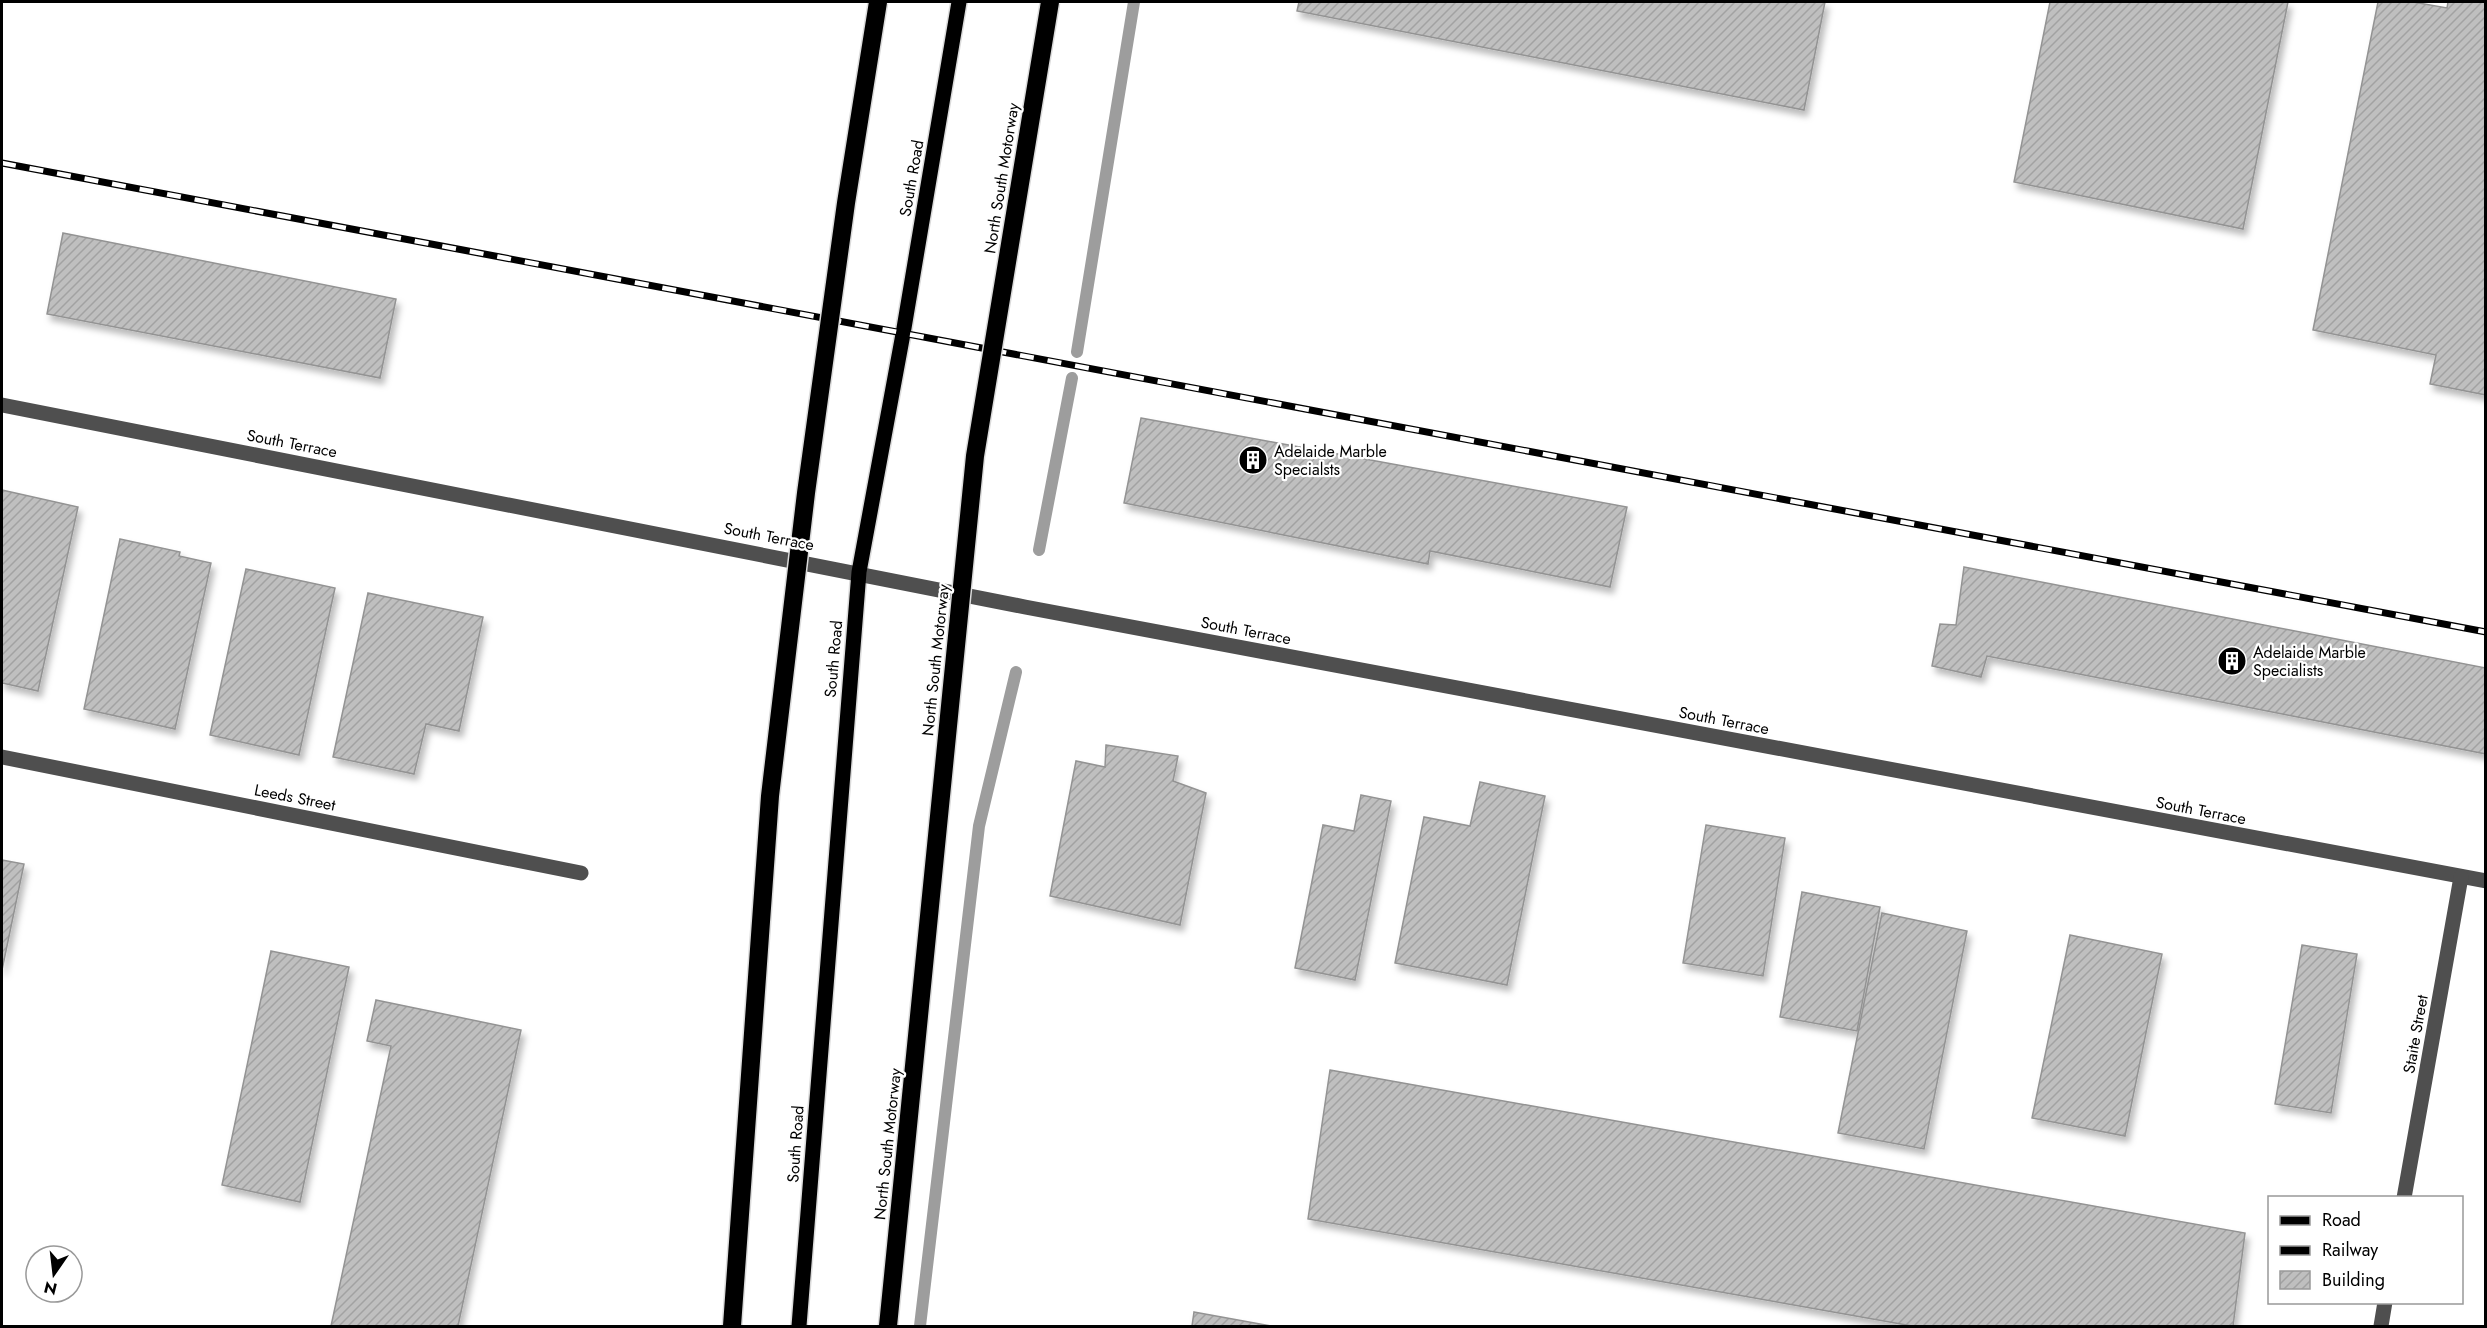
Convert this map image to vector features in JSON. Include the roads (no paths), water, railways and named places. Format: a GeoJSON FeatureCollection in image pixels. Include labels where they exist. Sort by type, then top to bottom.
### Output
{"type":"FeatureCollection","features":[{"type":"Feature","properties":{"kind":"highway"},"geometry":{"type":"LineString","coordinates":[[732,1326],[770,796],[811,458],[846,203],[878,2]]}},
{"type":"Feature","properties":{"kind":"highway","name":"North South Motorway"},"geometry":{"type":"LineString","coordinates":[[888,1326],[975,456],[1050,2]]}},
{"type":"Feature","properties":{"kind":"main road","name":"South Road"},"geometry":{"type":"LineString","coordinates":[[799,1326],[859,572],[903,334],[959,2]]}},
{"type":"Feature","properties":{"kind":"street","name":"South Terrace"},"geometry":{"type":"LineString","coordinates":[[2,405],[1060,613],[2486,881]]}},
{"type":"Feature","properties":{"kind":"street","name":"Leeds Street"},"geometry":{"type":"LineString","coordinates":[[2,757],[581,873]]}},
{"type":"Feature","properties":{"kind":"street","name":"Staite Street"},"geometry":{"type":"LineString","coordinates":[[2404,1196],[2461,877]]}},
{"type":"Feature","properties":{"kind":"street"},"geometry":{"type":"LineString","coordinates":[[2381,1326],[2385,1304]]}},
{"type":"Feature","properties":{"kind":"waterway"},"geometry":{"type":"LineString","coordinates":[[1077,352],[1134,2]]}},
{"type":"Feature","properties":{"kind":"waterway"},"geometry":{"type":"LineString","coordinates":[[1039,550],[1072,378]]}},
{"type":"Feature","properties":{"kind":"waterway"},"geometry":{"type":"LineString","coordinates":[[920,1326],[979,826],[1016,672]]}},
{"type":"Feature","properties":{"kind":"railway"},"geometry":{"type":"LineString","coordinates":[[2,163],[2486,632]]}},
{"type":"Feature","properties":{"kind":"place","name":"Adelaide Marble Specialsts"},"geometry":{"type":"Point","coordinates":[1253,460]}},
{"type":"Feature","properties":{"kind":"place","name":"Adelaide Marble Specialists"},"geometry":{"type":"Point","coordinates":[2232,661]}}]}
